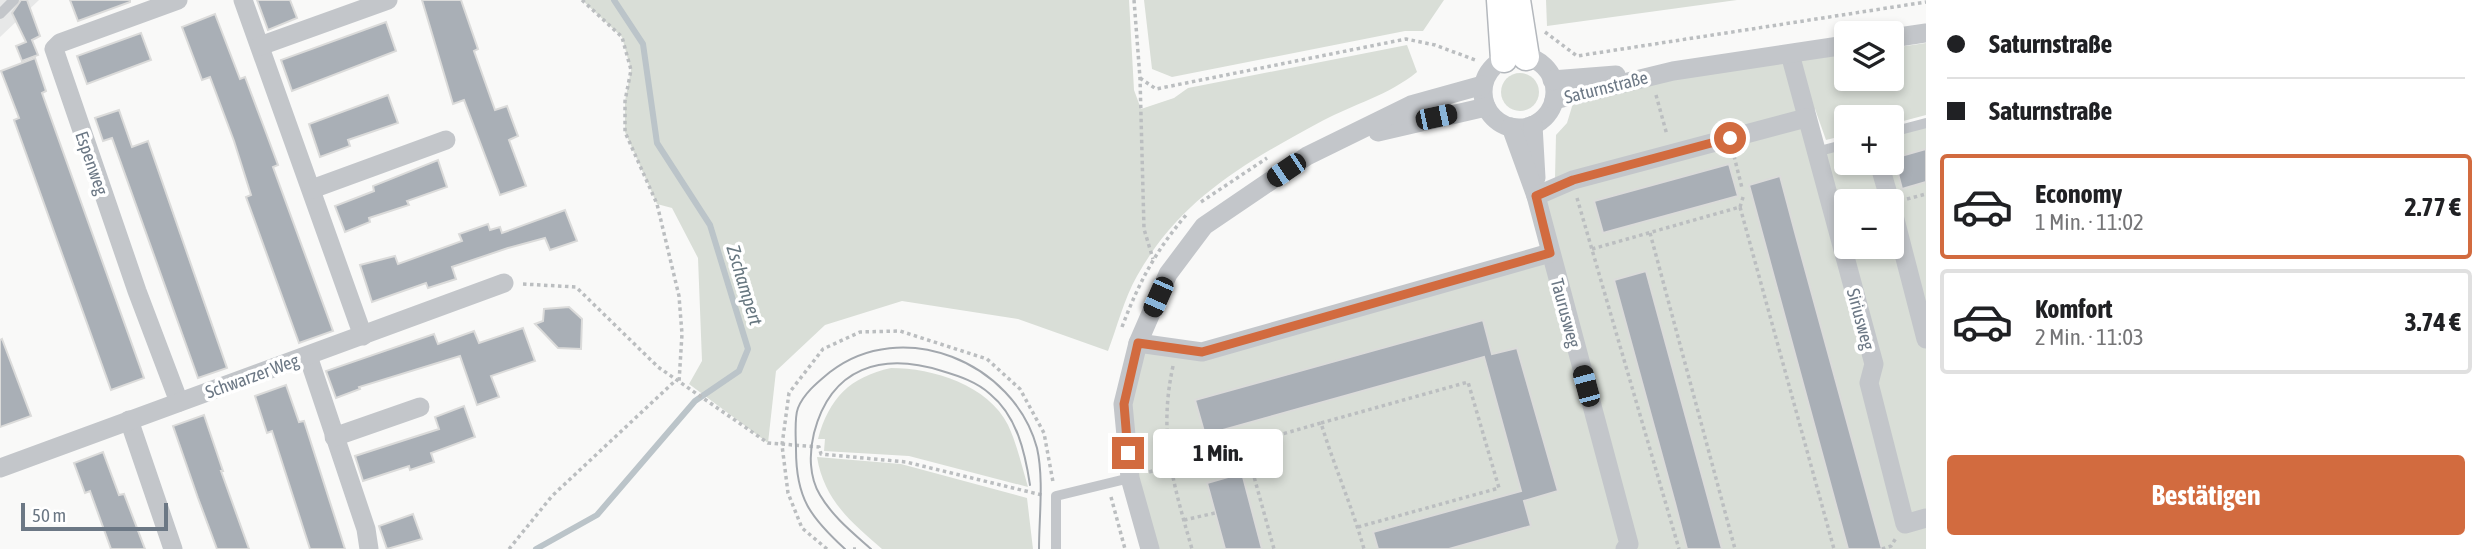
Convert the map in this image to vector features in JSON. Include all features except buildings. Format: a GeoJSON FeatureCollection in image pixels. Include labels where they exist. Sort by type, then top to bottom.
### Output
{"type":"FeatureCollection","features":[{"type":"Feature","properties":{"kind":"street","name":"Espenweg"},"geometry":{"type":"LineString","coordinates":[[178,0],[60,43],[54,49],[137,291],[179,402]]}},
{"type":"Feature","properties":{"kind":"street"},"geometry":{"type":"LineString","coordinates":[[243,0],[363,336]]}},
{"type":"Feature","properties":{"kind":"street"},"geometry":{"type":"LineString","coordinates":[[260,46],[388,0]]}},
{"type":"Feature","properties":{"kind":"street"},"geometry":{"type":"LineString","coordinates":[[1500,0],[1504,56]]}},
{"type":"Feature","properties":{"kind":"street"},"geometry":{"type":"LineString","coordinates":[[1150,549],[1130,478],[1124,404],[1138,343],[1168,274],[1204,226],[1307,156],[1492,69],[1504,56],[1517,0]]}},
{"type":"Feature","properties":{"kind":"street"},"geometry":{"type":"LineString","coordinates":[[1904,36],[1926,33]]}},
{"type":"Feature","properties":{"kind":"street","name":"Saturnstraße"},"geometry":{"type":"LineString","coordinates":[[1673,71],[1554,100],[1552,80],[1673,71],[1834,47]]}},
{"type":"Feature","properties":{"kind":"street","name":"Siriusweg"},"geometry":{"type":"LineString","coordinates":[[1790,54],[1874,364],[1869,383],[1905,524],[1926,518]]}},
{"type":"Feature","properties":{"kind":"street"},"geometry":{"type":"LineString","coordinates":[[1504,56],[1542,65],[1552,80]]}},
{"type":"Feature","properties":{"kind":"street"},"geometry":{"type":"LineString","coordinates":[[1477,78],[1486,107],[1496,120],[1511,127],[1533,125],[1546,115],[1554,100]]}},
{"type":"Feature","properties":{"kind":"street"},"geometry":{"type":"LineString","coordinates":[[1307,156],[1397,126],[1486,107]]}},
{"type":"Feature","properties":{"kind":"street"},"geometry":{"type":"LineString","coordinates":[[1536,196],[1573,180],[1806,118]]}},
{"type":"Feature","properties":{"kind":"street","name":"Taurusweg"},"geometry":{"type":"LineString","coordinates":[[1533,125],[1536,196]]}},
{"type":"Feature","properties":{"kind":"street","name":"Taurusweg"},"geometry":{"type":"LineString","coordinates":[[1511,127],[1536,196],[1629,544],[1625,549]]}},
{"type":"Feature","properties":{"kind":"street"},"geometry":{"type":"LineString","coordinates":[[312,189],[446,140]]}},
{"type":"Feature","properties":{"kind":"street"},"geometry":{"type":"LineString","coordinates":[[1138,343],[1202,352],[1550,253]]}},
{"type":"Feature","properties":{"kind":"street"},"geometry":{"type":"LineString","coordinates":[[1904,254],[1926,339]]}},
{"type":"Feature","properties":{"kind":"street","name":"Schwarzer Weg"},"geometry":{"type":"LineString","coordinates":[[0,468],[504,284]]}},
{"type":"Feature","properties":{"kind":"street"},"geometry":{"type":"LineString","coordinates":[[308,356],[366,528],[369,549]]}},
{"type":"Feature","properties":{"kind":"street"},"geometry":{"type":"LineString","coordinates":[[334,437],[419,407]]}},
{"type":"Feature","properties":{"kind":"street"},"geometry":{"type":"LineString","coordinates":[[129,420],[173,549]]}},
{"type":"Feature","properties":{"kind":"lane"},"geometry":{"type":"LineString","coordinates":[[0,14],[15,0]]}},
{"type":"Feature","properties":{"kind":"lane"},"geometry":{"type":"LineString","coordinates":[[1904,129],[1926,123]]}},
{"type":"Feature","properties":{"kind":"lane"},"geometry":{"type":"LineString","coordinates":[[1816,152],[1834,147]]}},
{"type":"Feature","properties":{"kind":"lane"},"geometry":{"type":"LineString","coordinates":[[1056,549],[1056,496],[1130,478]]}},
{"type":"Feature","properties":{"kind":"path"},"geometry":{"type":"LineString","coordinates":[[509,549],[552,496],[677,381],[681,334],[679,296],[657,204],[625,132],[625,101],[631,70],[622,37],[582,0]]}},
{"type":"Feature","properties":{"kind":"path"},"geometry":{"type":"LineString","coordinates":[[1134,0],[1140,78],[1144,229],[1153,259]]}},
{"type":"Feature","properties":{"kind":"path"},"geometry":{"type":"LineString","coordinates":[[1540,29],[1577,56],[1926,2]]}},
{"type":"Feature","properties":{"kind":"path"},"geometry":{"type":"LineString","coordinates":[[1140,78],[1156,89],[1406,39],[1435,44],[1478,61],[1504,56]]}},
{"type":"Feature","properties":{"kind":"path"},"geometry":{"type":"LineString","coordinates":[[1477,78],[1478,61]]}},
{"type":"Feature","properties":{"kind":"path"},"geometry":{"type":"LineString","coordinates":[[1651,76],[1672,153]]}},
{"type":"Feature","properties":{"kind":"path"},"geometry":{"type":"LineString","coordinates":[[1730,138],[1742,188]]}},
{"type":"Feature","properties":{"kind":"path"},"geometry":{"type":"LineString","coordinates":[[1573,180],[1679,549]]}},
{"type":"Feature","properties":{"kind":"path"},"geometry":{"type":"LineString","coordinates":[[1744,194],[1740,207],[1833,549]]}},
{"type":"Feature","properties":{"kind":"path"},"geometry":{"type":"LineString","coordinates":[[1591,249],[1740,207]]}},
{"type":"Feature","properties":{"kind":"path"},"geometry":{"type":"LineString","coordinates":[[1650,233],[1735,549]]}},
{"type":"Feature","properties":{"kind":"path"},"geometry":{"type":"LineString","coordinates":[[504,284],[576,287],[658,367],[768,443],[782,445],[819,447],[821,454],[906,462],[1039,495],[1056,496],[1044,433],[1020,389],[987,359],[900,331],[860,332],[823,349],[789,393],[782,445],[788,493],[802,528],[827,549]]}},
{"type":"Feature","properties":{"kind":"path"},"geometry":{"type":"LineString","coordinates":[[1176,350],[1166,397],[1168,466],[1192,549]]}},
{"type":"Feature","properties":{"kind":"path"},"geometry":{"type":"LineString","coordinates":[[1130,478],[1468,382],[1499,488],[1358,527]]}},
{"type":"Feature","properties":{"kind":"path"},"geometry":{"type":"LineString","coordinates":[[1321,423],[1364,549]]}},
{"type":"Feature","properties":{"kind":"path"},"geometry":{"type":"LineString","coordinates":[[1245,444],[1274,549]]}},
{"type":"Feature","properties":{"kind":"path"},"geometry":{"type":"LineString","coordinates":[[1107,483],[1125,549]]}},
{"type":"Feature","properties":{"kind":"path"},"geometry":{"type":"LineString","coordinates":[[1184,520],[1215,513]]}},
{"type":"Feature","properties":{"kind":"shaded area"},"geometry":{"type":"Polygon","coordinates":[[[0,0],[39,0],[0,37],[0,0]]]}},
{"type":"Feature","properties":{"kind":"shaded area"},"geometry":{"type":"Polygon","coordinates":[[[582,0],[1129,0],[1134,90],[1141,109],[1174,98],[1188,88],[1407,45],[1417,72],[1395,87],[1322,121],[1267,152],[1217,185],[1194,204],[1154,249],[1137,276],[1108,351],[1018,319],[902,301],[825,325],[776,371],[768,443],[689,384],[702,361],[698,258],[672,208],[657,204],[625,132],[625,101],[631,70],[622,37],[582,0]]]}},
{"type":"Feature","properties":{"kind":"shaded area"},"geometry":{"type":"Polygon","coordinates":[[[1144,0],[1444,0],[1423,31],[1405,31],[1172,77],[1152,69],[1144,0]]]}},
{"type":"Feature","properties":{"kind":"shaded area"},"geometry":{"type":"Polygon","coordinates":[[[1546,0],[1737,0],[1547,26],[1546,0]]]}},
{"type":"Feature","properties":{"kind":"shaded area"},"geometry":{"type":"Polygon","coordinates":[[[1926,43],[1926,115],[1904,121],[1904,105],[1834,105],[1834,138],[1826,140],[1815,109],[1555,178],[1556,135],[1567,123],[1574,100],[1646,83],[1834,56],[1834,91],[1904,91],[1904,46],[1926,43]]]}},
{"type":"Feature","properties":{"kind":"shaded area"},"geometry":{"type":"Polygon","coordinates":[[[1520,73],[1533,79],[1539,92],[1533,105],[1520,111],[1507,105],[1501,92],[1507,79],[1520,73]]]}},
{"type":"Feature","properties":{"kind":"shaded area"},"geometry":{"type":"Polygon","coordinates":[[[1806,118],[1816,152],[1834,147],[1834,175],[1904,175],[1904,129],[1926,123],[1926,549],[1150,549],[1123,404],[1138,343],[1202,352],[1550,254],[1536,196],[1806,118]]]}},
{"type":"Feature","properties":{"kind":"shaded area"},"geometry":{"type":"Polygon","coordinates":[[[891,368],[941,375],[973,389],[987,399],[1008,425],[1028,487],[909,456],[824,451],[825,439],[818,439],[828,412],[843,391],[864,377],[891,368]]]}},
{"type":"Feature","properties":{"kind":"shaded area"},"geometry":{"type":"Polygon","coordinates":[[[817,457],[901,464],[1027,498],[1033,549],[882,549],[832,498],[817,457]]]}},
{"type":"Feature","properties":{"kind":"waterway","name":"Zschampert"},"geometry":{"type":"LineString","coordinates":[[536,549],[597,515],[695,401],[739,371],[748,349],[710,225],[657,143],[643,44],[614,0]]}},
{"type":"Feature","properties":{"kind":"tram line"},"geometry":{"type":"LineString","coordinates":[[845,549],[814,516],[802,494],[797,467],[797,412],[808,393],[830,372],[859,356],[889,348],[921,349],[952,357],[980,371],[1005,392],[1024,418],[1037,448],[1041,485],[1039,549]]}},
{"type":"Feature","properties":{"kind":"tram line"},"geometry":{"type":"LineString","coordinates":[[871,549],[843,524],[825,503],[816,488],[811,465],[812,441],[822,411],[846,379],[862,370],[899,363],[920,366],[961,377],[985,390],[999,403],[1013,424],[1022,448],[1030,485]]}},
{"type":"Feature","properties":{"kind":"route"},"geometry":{"type":"LineString","coordinates":[[1128,453],[1124,404],[1138,343],[1202,352],[1550,253],[1536,196],[1573,180],[1730,138]]}}]}
